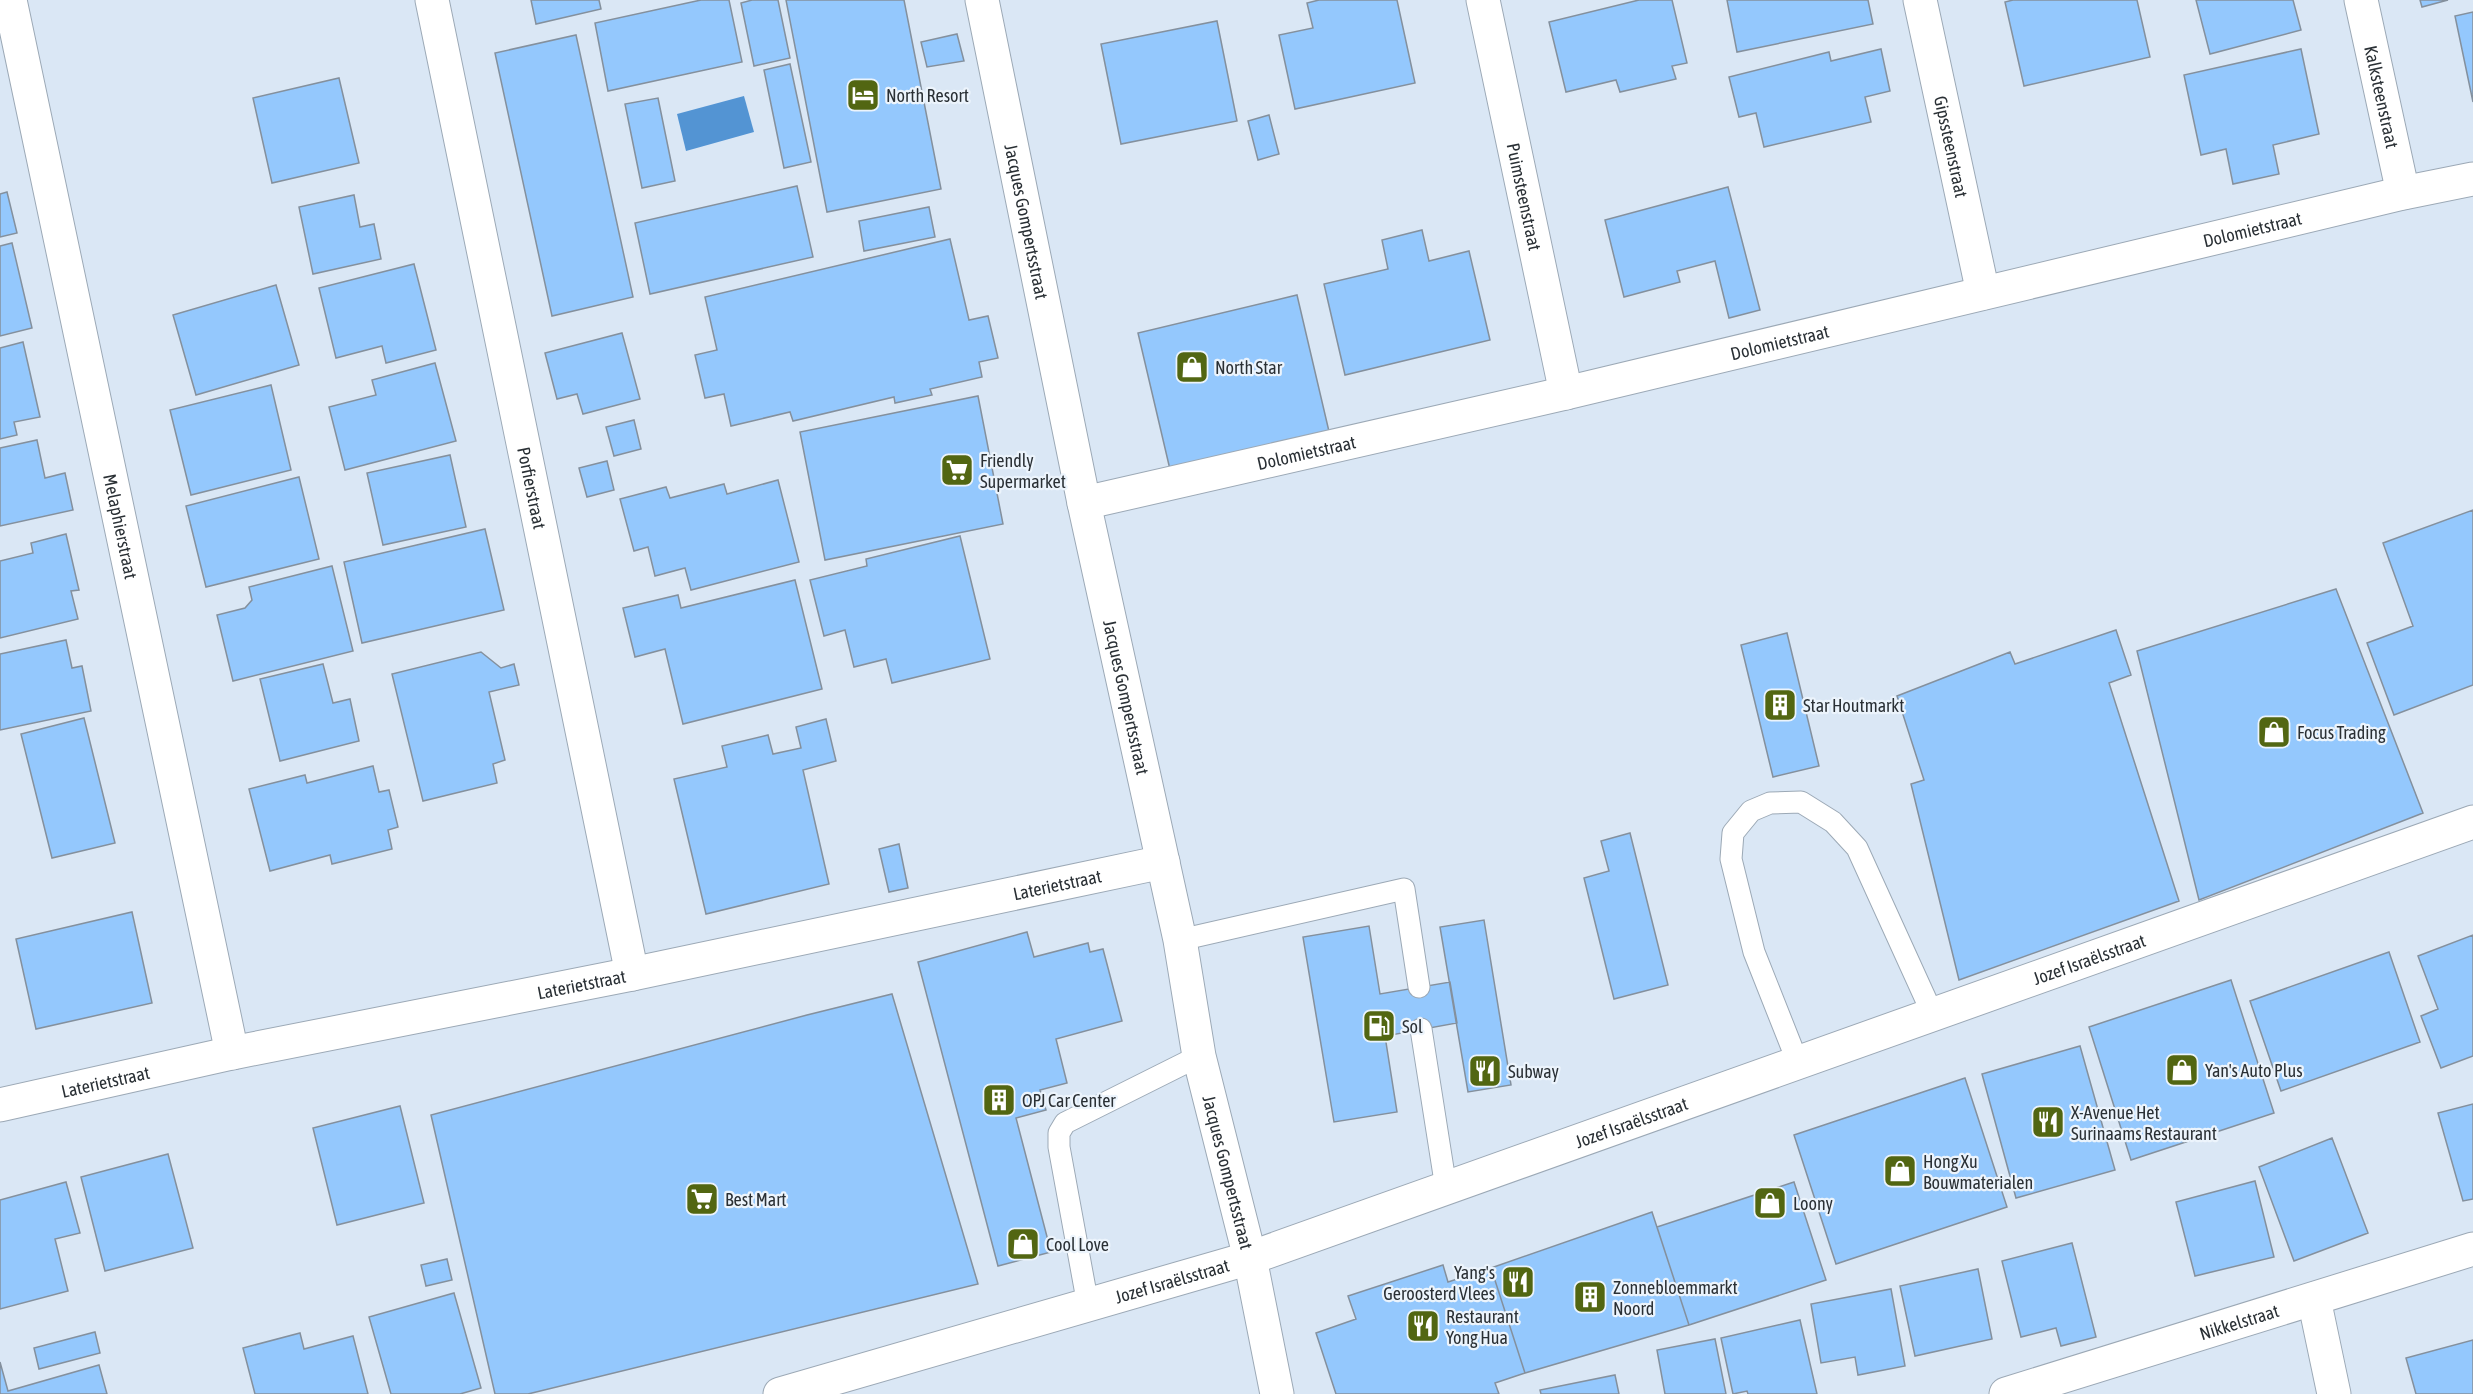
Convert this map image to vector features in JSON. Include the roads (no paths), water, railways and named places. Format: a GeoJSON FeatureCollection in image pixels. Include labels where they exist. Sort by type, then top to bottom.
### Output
{"type":"FeatureCollection","features":[{"type":"Feature","properties":{"kind":"street","name":"Melaphierstraat"},"geometry":{"type":"LineString","coordinates":[[10,0],[232,1053]]}},
{"type":"Feature","properties":{"kind":"street","name":"Porfierstraat"},"geometry":{"type":"LineString","coordinates":[[432,0],[632,974]]}},
{"type":"Feature","properties":{"kind":"street","name":"Jacques Gompertsstraat"},"geometry":{"type":"LineString","coordinates":[[982,0],[1084,503],[1180,940],[1199,1056],[1250,1258],[1277,1394]]}},
{"type":"Feature","properties":{"kind":"street","name":"Puimsteenstraat"},"geometry":{"type":"LineString","coordinates":[[1483,0],[1566,393]]}},
{"type":"Feature","properties":{"kind":"street","name":"Gipssteenstraat"},"geometry":{"type":"LineString","coordinates":[[1920,0],[1983,293]]}},
{"type":"Feature","properties":{"kind":"street","name":"Kalksteenstraat"},"geometry":{"type":"LineString","coordinates":[[2361,0],[2403,193]]}},
{"type":"Feature","properties":{"kind":"street","name":"Dolomietstraat"},"geometry":{"type":"LineString","coordinates":[[1084,503],[1566,393],[2403,193],[2473,179]]}},
{"type":"Feature","properties":{"kind":"street","name":"Jozef Israëlsstraat"},"geometry":{"type":"LineString","coordinates":[[789,1393],[1250,1258],[2473,822]]}},
{"type":"Feature","properties":{"kind":"street","name":"Laterietstraat"},"geometry":{"type":"LineString","coordinates":[[0,1105],[232,1053],[632,974],[1163,862]]}},
{"type":"Feature","properties":{"kind":"street","name":"Nikkelstraat"},"geometry":{"type":"LineString","coordinates":[[2006,1394],[2473,1249]]}},
{"type":"Feature","properties":{"kind":"street"},"geometry":{"type":"LineString","coordinates":[[2314,1299],[2334,1394]]}},
{"type":"Feature","properties":{"kind":"lane"},"geometry":{"type":"LineString","coordinates":[[1798,1063],[1754,952],[1731,859],[1733,833],[1751,811],[1770,803],[1801,802],[1833,822],[1857,848],[1933,1015]]}},
{"type":"Feature","properties":{"kind":"lane"},"geometry":{"type":"LineString","coordinates":[[1180,940],[1404,889],[1419,987]]}},
{"type":"Feature","properties":{"kind":"lane"},"geometry":{"type":"LineString","coordinates":[[1421,1029],[1446,1188]]}},
{"type":"Feature","properties":{"kind":"lane"},"geometry":{"type":"LineString","coordinates":[[1088,1305],[1059,1147],[1059,1133],[1065,1123],[1199,1056]]}},
{"type":"Feature","properties":{"kind":"water"},"geometry":{"type":"Polygon","coordinates":[[[744,96],[754,132],[686,151],[677,114],[744,96]]]}},
{"type":"Feature","properties":{"kind":"place","name":"North Resort"},"geometry":{"type":"Point","coordinates":[863,95]}},
{"type":"Feature","properties":{"kind":"place","name":"North Star"},"geometry":{"type":"Point","coordinates":[1192,367]}},
{"type":"Feature","properties":{"kind":"place","name":"Friendly Supermarket"},"geometry":{"type":"Point","coordinates":[957,470]}},
{"type":"Feature","properties":{"kind":"place","name":"Star Houtmarkt"},"geometry":{"type":"Point","coordinates":[1780,705]}},
{"type":"Feature","properties":{"kind":"place","name":"Focus Trading"},"geometry":{"type":"Point","coordinates":[2274,732]}},
{"type":"Feature","properties":{"kind":"place","name":"Sol"},"geometry":{"type":"Point","coordinates":[1379,1026]}},
{"type":"Feature","properties":{"kind":"place","name":"Yan's Auto Plus"},"geometry":{"type":"Point","coordinates":[2182,1070]}},
{"type":"Feature","properties":{"kind":"place","name":"Subway"},"geometry":{"type":"Point","coordinates":[1485,1071]}},
{"type":"Feature","properties":{"kind":"place","name":"OPJ Car Center"},"geometry":{"type":"Point","coordinates":[999,1100]}},
{"type":"Feature","properties":{"kind":"place","name":"X-Avenue Het Surinaams Restaurant"},"geometry":{"type":"Point","coordinates":[2048,1122]}},
{"type":"Feature","properties":{"kind":"place","name":"Hong Xu Bouwmaterialen"},"geometry":{"type":"Point","coordinates":[1900,1171]}},
{"type":"Feature","properties":{"kind":"place","name":"Best Mart"},"geometry":{"type":"Point","coordinates":[702,1199]}},
{"type":"Feature","properties":{"kind":"place","name":"Loony"},"geometry":{"type":"Point","coordinates":[1770,1203]}},
{"type":"Feature","properties":{"kind":"place","name":"Cool Love"},"geometry":{"type":"Point","coordinates":[1023,1244]}},
{"type":"Feature","properties":{"kind":"place","name":"Yang's Geroosterd Vlees"},"geometry":{"type":"Point","coordinates":[1518,1282]}},
{"type":"Feature","properties":{"kind":"place","name":"Zonnebloemmarkt Noord"},"geometry":{"type":"Point","coordinates":[1590,1297]}},
{"type":"Feature","properties":{"kind":"place","name":"Restaurant Yong Hua"},"geometry":{"type":"Point","coordinates":[1423,1326]}}]}
